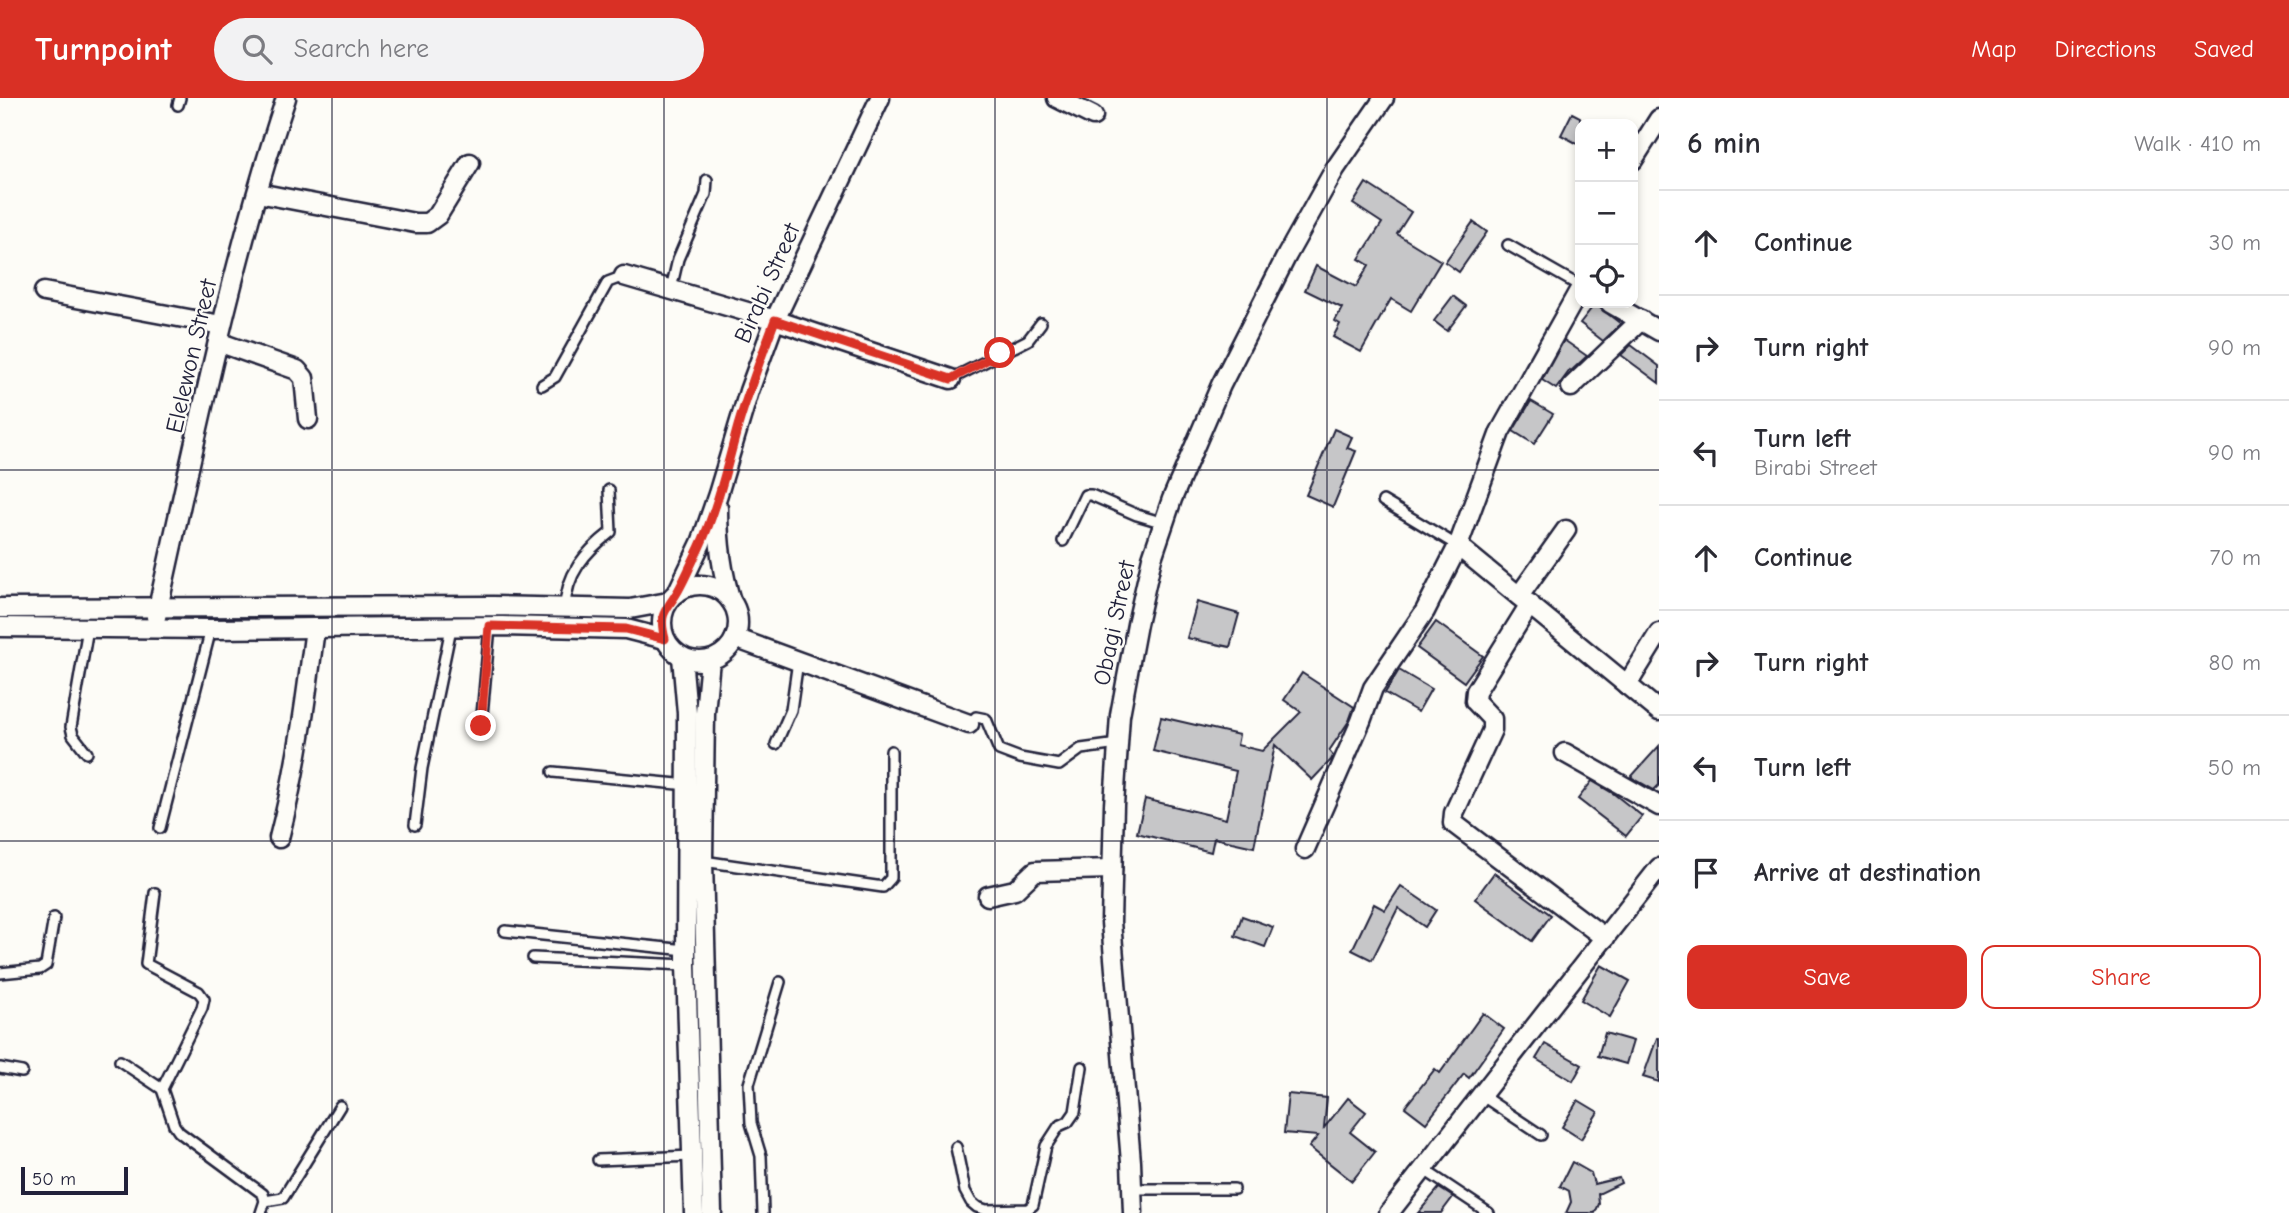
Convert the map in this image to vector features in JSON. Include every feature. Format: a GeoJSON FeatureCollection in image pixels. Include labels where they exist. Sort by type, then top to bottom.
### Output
{"type":"FeatureCollection","features":[{"type":"Feature","properties":{"kind":"street","name":"Elelewon Street"},"geometry":{"type":"LineString","coordinates":[[154,628],[220,334],[286,98]]}},
{"type":"Feature","properties":{"kind":"street","name":"Birabi Street"},"geometry":{"type":"LineString","coordinates":[[718,495],[749,391],[775,320],[880,98]]}},
{"type":"Feature","properties":{"kind":"street"},"geometry":{"type":"LineString","coordinates":[[1057,98],[1093,116]]}},
{"type":"Feature","properties":{"kind":"street","name":"Obagi Street"},"geometry":{"type":"LineString","coordinates":[[1133,1213],[1111,922],[1120,715],[1137,624],[1152,558],[1164,523],[1221,385],[1287,255],[1335,170],[1384,98]]}},
{"type":"Feature","properties":{"kind":"street"},"geometry":{"type":"LineString","coordinates":[[1638,152],[1659,120]]}},
{"type":"Feature","properties":{"kind":"street"},"geometry":{"type":"LineString","coordinates":[[258,193],[415,223],[428,223],[438,215],[470,163]]}},
{"type":"Feature","properties":{"kind":"street"},"geometry":{"type":"LineString","coordinates":[[624,276],[775,320],[951,379]]}},
{"type":"Feature","properties":{"kind":"street"},"geometry":{"type":"LineString","coordinates":[[44,292],[220,334],[297,370],[304,378],[307,419]]}},
{"type":"Feature","properties":{"kind":"street"},"geometry":{"type":"LineString","coordinates":[[1305,849],[1373,688],[1425,611],[1458,546],[1500,432],[1575,296]]}},
{"type":"Feature","properties":{"kind":"street"},"geometry":{"type":"LineString","coordinates":[[1619,308],[1659,331]]}},
{"type":"Feature","properties":{"kind":"street"},"geometry":{"type":"LineString","coordinates":[[1571,387],[1641,320]]}},
{"type":"Feature","properties":{"kind":"street"},"geometry":{"type":"LineString","coordinates":[[718,495],[718,545],[722,574],[737,614],[738,626],[735,638],[725,652],[710,660],[691,661],[672,650],[665,639],[663,614],[701,543],[718,495]]}},
{"type":"Feature","properties":{"kind":"street"},"geometry":{"type":"LineString","coordinates":[[1566,530],[1524,600],[1476,691],[1475,701],[1492,719],[1492,730],[1454,813],[1453,823],[1605,938]]}},
{"type":"Feature","properties":{"kind":"street"},"geometry":{"type":"LineString","coordinates":[[1458,546],[1659,711]]}},
{"type":"Feature","properties":{"kind":"street"},"geometry":{"type":"LineString","coordinates":[[0,608],[630,609],[673,598],[688,587],[701,585],[713,587],[732,603]]}},
{"type":"Feature","properties":{"kind":"street"},"geometry":{"type":"LineString","coordinates":[[0,627],[211,629],[489,626],[626,629],[665,639]]}},
{"type":"Feature","properties":{"kind":"street"},"geometry":{"type":"LineString","coordinates":[[279,838],[298,754],[315,628]]}},
{"type":"Feature","properties":{"kind":"street"},"geometry":{"type":"LineString","coordinates":[[1627,685],[1659,633]]}},
{"type":"Feature","properties":{"kind":"street"},"geometry":{"type":"LineString","coordinates":[[735,638],[970,724]]}},
{"type":"Feature","properties":{"kind":"street"},"geometry":{"type":"LineString","coordinates":[[682,657],[687,713],[686,958],[694,1213]]}},
{"type":"Feature","properties":{"kind":"street"},"geometry":{"type":"LineString","coordinates":[[710,660],[706,699],[704,861],[712,1213]]}},
{"type":"Feature","properties":{"kind":"street"},"geometry":{"type":"LineString","coordinates":[[1565,753],[1659,806]]}},
{"type":"Feature","properties":{"kind":"street"},"geometry":{"type":"LineString","coordinates":[[1389,1213],[1659,868]]}},
{"type":"Feature","properties":{"kind":"street"},"geometry":{"type":"LineString","coordinates":[[988,896],[1015,890],[1035,871],[1112,869]]}},
{"type":"Feature","properties":{"kind":"lane"},"geometry":{"type":"LineString","coordinates":[[671,289],[678,259],[706,194],[707,180]]}},
{"type":"Feature","properties":{"kind":"lane"},"geometry":{"type":"LineString","coordinates":[[1508,245],[1575,284]]}},
{"type":"Feature","properties":{"kind":"lane"},"geometry":{"type":"LineString","coordinates":[[542,385],[555,377],[608,282],[624,276]]}},
{"type":"Feature","properties":{"kind":"lane"},"geometry":{"type":"LineString","coordinates":[[951,379],[1028,340],[1041,323]]}},
{"type":"Feature","properties":{"kind":"lane"},"geometry":{"type":"LineString","coordinates":[[565,608],[569,579],[584,555],[611,532],[609,490]]}},
{"type":"Feature","properties":{"kind":"lane"},"geometry":{"type":"LineString","coordinates":[[1063,541],[1085,495],[1164,523]]}},
{"type":"Feature","properties":{"kind":"lane"},"geometry":{"type":"LineString","coordinates":[[1383,501],[1458,546]]}},
{"type":"Feature","properties":{"kind":"lane"},"geometry":{"type":"LineString","coordinates":[[481,726],[489,626]]}},
{"type":"Feature","properties":{"kind":"lane"},"geometry":{"type":"LineString","coordinates":[[87,753],[73,735],[71,727],[88,628]]}},
{"type":"Feature","properties":{"kind":"lane"},"geometry":{"type":"LineString","coordinates":[[415,825],[422,768],[451,628]]}},
{"type":"Feature","properties":{"kind":"lane"},"geometry":{"type":"LineString","coordinates":[[160,828],[211,629]]}},
{"type":"Feature","properties":{"kind":"lane"},"geometry":{"type":"LineString","coordinates":[[776,744],[791,710],[798,661]]}},
{"type":"Feature","properties":{"kind":"lane"},"geometry":{"type":"LineString","coordinates":[[970,724],[976,717],[986,719],[999,750],[1020,758],[1059,765],[1081,749],[1118,744]]}},
{"type":"Feature","properties":{"kind":"lane"},"geometry":{"type":"LineString","coordinates":[[704,861],[883,887],[891,878],[891,751]]}},
{"type":"Feature","properties":{"kind":"lane"},"geometry":{"type":"LineString","coordinates":[[553,772],[688,785]]}},
{"type":"Feature","properties":{"kind":"lane"},"geometry":{"type":"LineString","coordinates":[[155,893],[146,964],[199,992],[204,999],[162,1089]]}},
{"type":"Feature","properties":{"kind":"lane"},"geometry":{"type":"LineString","coordinates":[[0,973],[40,969],[46,965],[54,918]]}},
{"type":"Feature","properties":{"kind":"lane"},"geometry":{"type":"LineString","coordinates":[[505,931],[686,958]]}},
{"type":"Feature","properties":{"kind":"lane"},"geometry":{"type":"LineString","coordinates":[[533,958],[686,958]]}},
{"type":"Feature","properties":{"kind":"lane"},"geometry":{"type":"LineString","coordinates":[[763,1213],[761,1156],[751,1123],[749,1084],[780,982]]}},
{"type":"Feature","properties":{"kind":"lane"},"geometry":{"type":"LineString","coordinates":[[120,1061],[162,1089],[179,1132],[263,1194],[265,1201],[261,1213]]}},
{"type":"Feature","properties":{"kind":"lane"},"geometry":{"type":"LineString","coordinates":[[956,1147],[965,1191],[977,1210],[1028,1209],[1033,1205],[1046,1146],[1059,1126],[1068,1122],[1075,1112],[1082,1067]]}},
{"type":"Feature","properties":{"kind":"lane"},"geometry":{"type":"LineString","coordinates":[[0,1068],[22,1072]]}},
{"type":"Feature","properties":{"kind":"lane"},"geometry":{"type":"LineString","coordinates":[[1481,1095],[1541,1135]]}},
{"type":"Feature","properties":{"kind":"lane"},"geometry":{"type":"LineString","coordinates":[[265,1201],[278,1201],[283,1198],[340,1105]]}},
{"type":"Feature","properties":{"kind":"lane"},"geometry":{"type":"LineString","coordinates":[[598,1160],[692,1156]]}},
{"type":"Feature","properties":{"kind":"lane"},"geometry":{"type":"LineString","coordinates":[[1423,1169],[1489,1213]]}},
{"type":"Feature","properties":{"kind":"lane"},"geometry":{"type":"LineString","coordinates":[[1132,1189],[1234,1189]]}},
{"type":"Feature","properties":{"kind":"building"},"geometry":{"type":"Polygon","coordinates":[[[1572,113],[1580,117],[1575,119],[1575,142],[1561,135],[1572,113]]]}},
{"type":"Feature","properties":{"kind":"building"},"geometry":{"type":"Polygon","coordinates":[[[1366,183],[1411,212],[1397,234],[1441,261],[1411,311],[1391,299],[1361,352],[1333,337],[1340,324],[1335,321],[1342,308],[1305,290],[1316,266],[1356,287],[1369,265],[1359,259],[1382,223],[1353,204],[1366,183]]]}},
{"type":"Feature","properties":{"kind":"building"},"geometry":{"type":"Polygon","coordinates":[[[1473,222],[1487,232],[1459,272],[1445,262],[1473,222]]]}},
{"type":"Feature","properties":{"kind":"building"},"geometry":{"type":"Polygon","coordinates":[[[1453,296],[1466,306],[1447,331],[1434,321],[1453,296]]]}},
{"type":"Feature","properties":{"kind":"building"},"geometry":{"type":"Polygon","coordinates":[[[1592,308],[1600,308],[1621,324],[1603,341],[1580,323],[1592,308]]]}},
{"type":"Feature","properties":{"kind":"building"},"geometry":{"type":"Polygon","coordinates":[[[1564,340],[1587,356],[1570,370],[1556,389],[1542,380],[1564,340]]]}},
{"type":"Feature","properties":{"kind":"building"},"geometry":{"type":"Polygon","coordinates":[[[1631,345],[1659,366],[1659,383],[1621,355],[1631,345]]]}},
{"type":"Feature","properties":{"kind":"building"},"geometry":{"type":"Polygon","coordinates":[[[1531,401],[1553,414],[1534,444],[1513,431],[1531,401]]]}},
{"type":"Feature","properties":{"kind":"building"},"geometry":{"type":"Polygon","coordinates":[[[1334,429],[1352,437],[1347,448],[1356,451],[1333,507],[1306,495],[1334,429]]]}},
{"type":"Feature","properties":{"kind":"building"},"geometry":{"type":"Polygon","coordinates":[[[1197,602],[1239,614],[1230,647],[1187,638],[1197,602]]]}},
{"type":"Feature","properties":{"kind":"building"},"geometry":{"type":"Polygon","coordinates":[[[1436,622],[1483,656],[1464,682],[1417,648],[1436,622]]]}},
{"type":"Feature","properties":{"kind":"building"},"geometry":{"type":"Polygon","coordinates":[[[1399,670],[1431,689],[1418,712],[1385,693],[1399,670]]]}},
{"type":"Feature","properties":{"kind":"building"},"geometry":{"type":"Polygon","coordinates":[[[1302,673],[1354,707],[1349,721],[1329,751],[1333,756],[1331,760],[1312,780],[1275,745],[1254,847],[1214,838],[1211,852],[1137,833],[1145,799],[1226,819],[1236,771],[1153,751],[1161,717],[1239,735],[1237,745],[1262,751],[1301,712],[1284,700],[1302,673]]]}},
{"type":"Feature","properties":{"kind":"building"},"geometry":{"type":"Polygon","coordinates":[[[1659,746],[1659,785],[1654,790],[1631,777],[1659,746]]]}},
{"type":"Feature","properties":{"kind":"building"},"geometry":{"type":"Polygon","coordinates":[[[1592,781],[1642,816],[1626,836],[1578,799],[1592,781]]]}},
{"type":"Feature","properties":{"kind":"building"},"geometry":{"type":"Polygon","coordinates":[[[1494,873],[1551,915],[1532,941],[1475,899],[1494,873]]]}},
{"type":"Feature","properties":{"kind":"building"},"geometry":{"type":"Polygon","coordinates":[[[1401,886],[1436,910],[1425,927],[1398,908],[1372,960],[1352,950],[1374,904],[1385,910],[1401,886]]]}},
{"type":"Feature","properties":{"kind":"building"},"geometry":{"type":"Polygon","coordinates":[[[1242,916],[1273,927],[1265,947],[1235,936],[1242,916]]]}},
{"type":"Feature","properties":{"kind":"building"},"geometry":{"type":"Polygon","coordinates":[[[1601,965],[1630,981],[1610,1017],[1581,1000],[1601,965]]]}},
{"type":"Feature","properties":{"kind":"building"},"geometry":{"type":"Polygon","coordinates":[[[1483,1013],[1504,1029],[1469,1078],[1464,1074],[1426,1123],[1405,1107],[1435,1069],[1440,1073],[1483,1013]]]}},
{"type":"Feature","properties":{"kind":"building"},"geometry":{"type":"Polygon","coordinates":[[[1605,1033],[1633,1041],[1626,1064],[1598,1056],[1605,1033]]]}},
{"type":"Feature","properties":{"kind":"building"},"geometry":{"type":"Polygon","coordinates":[[[1659,1038],[1659,1082],[1643,1077],[1659,1038]]]}},
{"type":"Feature","properties":{"kind":"building"},"geometry":{"type":"Polygon","coordinates":[[[1545,1044],[1582,1065],[1573,1081],[1536,1059],[1545,1044]]]}},
{"type":"Feature","properties":{"kind":"building"},"geometry":{"type":"Polygon","coordinates":[[[1288,1094],[1327,1098],[1324,1128],[1348,1098],[1366,1112],[1350,1132],[1375,1152],[1352,1181],[1309,1147],[1318,1136],[1284,1133],[1288,1094]]]}},
{"type":"Feature","properties":{"kind":"building"},"geometry":{"type":"Polygon","coordinates":[[[1578,1100],[1598,1112],[1581,1139],[1562,1127],[1578,1100]]]}},
{"type":"Feature","properties":{"kind":"building"},"geometry":{"type":"Polygon","coordinates":[[[1572,1162],[1591,1173],[1594,1184],[1619,1178],[1621,1183],[1598,1194],[1599,1204],[1595,1213],[1566,1213],[1571,1202],[1569,1191],[1560,1186],[1572,1162]]]}},
{"type":"Feature","properties":{"kind":"building"},"geometry":{"type":"Polygon","coordinates":[[[1439,1188],[1453,1197],[1441,1213],[1418,1213],[1439,1188]]]}},
{"type":"Feature","properties":{"kind":"route"},"geometry":{"type":"LineString","coordinates":[[481,726],[489,626],[626,629],[665,639],[663,614],[668,602],[677,593],[701,543],[749,391],[775,320],[951,379],[1000,353]]}}]}
